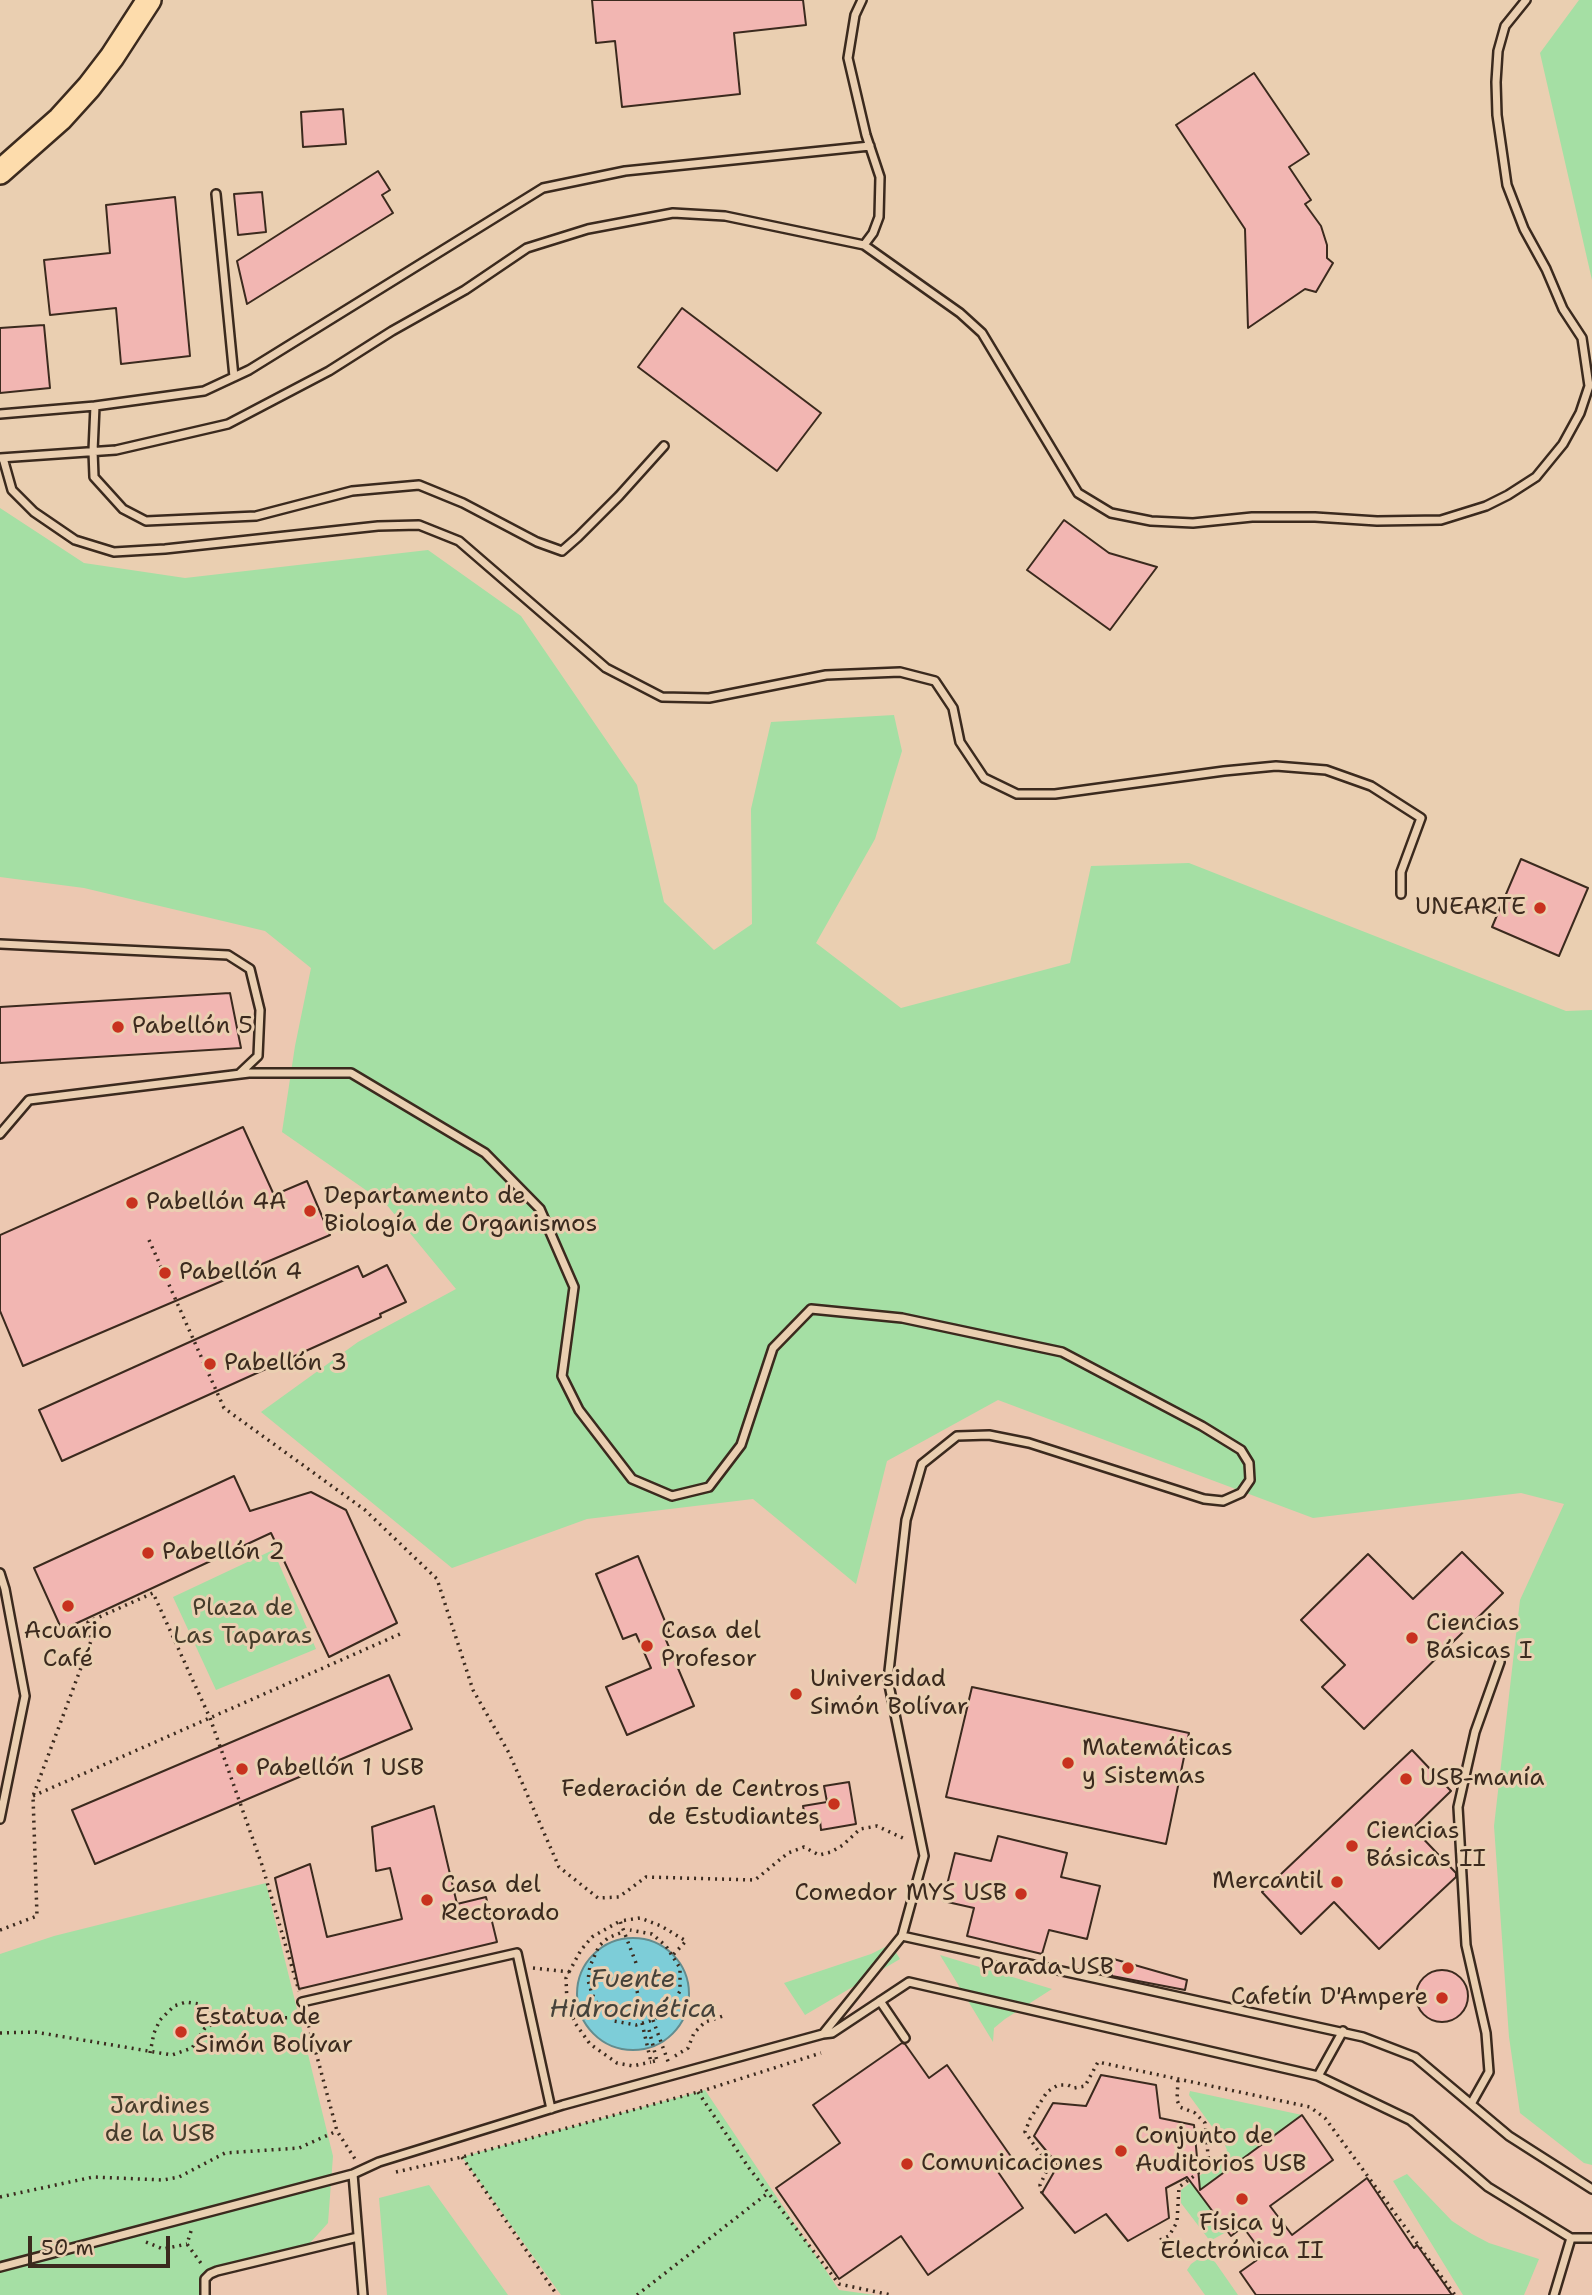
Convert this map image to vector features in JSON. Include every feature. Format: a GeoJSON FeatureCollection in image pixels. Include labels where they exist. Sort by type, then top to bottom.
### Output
{"type":"FeatureCollection","features":[{"type":"Feature","properties":{"kind":"main road"},"geometry":{"type":"LineString","coordinates":[[0,172],[60,120],[89,87],[119,48],[149,0]]}},
{"type":"Feature","properties":{"kind":"lane"},"geometry":{"type":"LineString","coordinates":[[862,0],[855,15],[848,58],[880,177],[879,217],[873,233],[864,245]]}},
{"type":"Feature","properties":{"kind":"lane"},"geometry":{"type":"LineString","coordinates":[[1401,894],[1401,872],[1420,818],[1371,786],[1326,770],[1276,766],[1055,794],[1017,793],[984,778],[960,742],[953,708],[935,681],[900,672],[826,675],[709,698],[662,697],[606,668],[459,541],[419,525],[378,526],[114,552],[75,540],[34,512],[12,490],[2,458],[116,450],[228,424],[329,371],[392,331],[465,290],[527,248],[588,229],[673,213],[725,216],[864,245],[960,313],[982,334],[1078,493],[1111,513],[1161,522],[1193,523],[1252,517],[1441,520],[1486,506],[1536,477],[1563,444],[1580,413],[1589,386],[1582,338],[1563,309],[1546,269],[1524,229],[1507,185],[1497,115],[1498,51],[1505,26],[1526,0]]}},
{"type":"Feature","properties":{"kind":"lane"},"geometry":{"type":"LineString","coordinates":[[0,414],[95,406],[204,391],[314,331],[543,188],[625,171],[870,146]]}},
{"type":"Feature","properties":{"kind":"lane"},"geometry":{"type":"LineString","coordinates":[[216,194],[234,377]]}},
{"type":"Feature","properties":{"kind":"lane"},"geometry":{"type":"LineString","coordinates":[[95,406],[94,477],[123,509],[146,521],[256,516],[352,491],[419,485],[463,503],[537,542],[562,551],[620,496],[664,446]]}},
{"type":"Feature","properties":{"kind":"lane"},"geometry":{"type":"LineString","coordinates":[[0,944],[228,955],[250,969],[260,1010],[258,1056],[238,1074]]}},
{"type":"Feature","properties":{"kind":"lane"},"geometry":{"type":"LineString","coordinates":[[0,1134],[29,1100],[238,1074],[351,1073],[485,1153],[540,1209],[574,1287],[562,1376],[579,1410],[632,1479],[672,1496],[709,1486],[741,1445],[773,1348],[811,1309],[902,1318],[1062,1352],[1202,1426],[1241,1450],[1249,1463],[1250,1480],[1241,1493],[1223,1501],[1204,1499],[1029,1443],[989,1435],[957,1436],[922,1464],[906,1520],[888,1680],[924,1856],[902,1936],[823,2034]]}},
{"type":"Feature","properties":{"kind":"lane"},"geometry":{"type":"LineString","coordinates":[[0,1573],[26,1696],[0,1819]]}},
{"type":"Feature","properties":{"kind":"lane"},"geometry":{"type":"LineString","coordinates":[[1471,2104],[1489,2072],[1486,2033],[1466,1945],[1458,1807],[1475,1731],[1500,1662]]}},
{"type":"Feature","properties":{"kind":"lane"},"geometry":{"type":"LineString","coordinates":[[902,1936],[1343,2031],[1415,2057],[1508,2136],[1592,2189]]}},
{"type":"Feature","properties":{"kind":"lane"},"geometry":{"type":"LineString","coordinates":[[302,2002],[517,1952],[551,2109]]}},
{"type":"Feature","properties":{"kind":"lane"},"geometry":{"type":"LineString","coordinates":[[0,2267],[353,2174],[379,2162],[551,2109],[832,2033],[909,1982],[1318,2076],[1410,2120],[1488,2187],[1571,2238],[1592,2238]]}},
{"type":"Feature","properties":{"kind":"lane"},"geometry":{"type":"LineString","coordinates":[[880,2001],[905,2038]]}},
{"type":"Feature","properties":{"kind":"lane"},"geometry":{"type":"LineString","coordinates":[[1318,2076],[1343,2031]]}},
{"type":"Feature","properties":{"kind":"lane"},"geometry":{"type":"LineString","coordinates":[[353,2174],[363,2295]]}},
{"type":"Feature","properties":{"kind":"lane"},"geometry":{"type":"LineString","coordinates":[[205,2295],[205,2279],[210,2274],[358,2236]]}},
{"type":"Feature","properties":{"kind":"lane"},"geometry":{"type":"LineString","coordinates":[[1554,2295],[1571,2238]]}},
{"type":"Feature","properties":{"kind":"path"},"geometry":{"type":"LineString","coordinates":[[149,1240],[224,1408],[365,1510],[437,1579],[473,1690],[509,1753],[559,1867],[598,1898],[619,1896],[646,1877],[755,1880],[788,1853],[804,1847],[819,1855],[831,1853],[860,1829],[877,1826],[922,1847]]}},
{"type":"Feature","properties":{"kind":"path"},"geometry":{"type":"LineString","coordinates":[[0,1930],[37,1916],[33,1796],[91,1641],[88,1622],[153,1593],[210,1718],[261,1865],[337,2131],[362,2170]]}},
{"type":"Feature","properties":{"kind":"path"},"geometry":{"type":"LineString","coordinates":[[33,1796],[400,1634]]}},
{"type":"Feature","properties":{"kind":"path"},"geometry":{"type":"LineString","coordinates":[[649,2030],[658,2060],[633,2066],[617,2063],[590,2044],[575,2023],[567,2004],[566,1978],[581,1950],[592,1937],[620,1921],[640,1918],[661,1926],[686,1941],[673,1956]]}},
{"type":"Feature","properties":{"kind":"path"},"geometry":{"type":"LineString","coordinates":[[620,1921],[636,1963]]}},
{"type":"Feature","properties":{"kind":"path"},"geometry":{"type":"LineString","coordinates":[[620,1933],[598,1946],[588,1980],[592,1994],[601,2011],[614,2021],[626,2025],[653,2020],[671,2006],[680,1991],[680,1968],[666,1946],[652,1934],[630,1930]]}},
{"type":"Feature","properties":{"kind":"path"},"geometry":{"type":"LineString","coordinates":[[521,1970],[538,1967],[569,1972]]}},
{"type":"Feature","properties":{"kind":"path"},"geometry":{"type":"LineString","coordinates":[[637,1991],[643,2012]]}},
{"type":"Feature","properties":{"kind":"path"},"geometry":{"type":"LineString","coordinates":[[150,2053],[160,2020],[174,2006],[200,2004],[221,2020]]}},
{"type":"Feature","properties":{"kind":"path"},"geometry":{"type":"LineString","coordinates":[[674,2056],[688,2048],[694,2033],[705,2022],[726,2015]]}},
{"type":"Feature","properties":{"kind":"path"},"geometry":{"type":"LineString","coordinates":[[0,2033],[35,2032],[172,2055],[192,2048],[205,2028],[221,2020],[306,2017]]}},
{"type":"Feature","properties":{"kind":"path"},"geometry":{"type":"LineString","coordinates":[[653,2020],[670,2067]]}},
{"type":"Feature","properties":{"kind":"path"},"geometry":{"type":"LineString","coordinates":[[642,2023],[651,2062]]}},
{"type":"Feature","properties":{"kind":"path"},"geometry":{"type":"LineString","coordinates":[[395,2172],[462,2157],[698,2092],[821,2053]]}},
{"type":"Feature","properties":{"kind":"path"},"geometry":{"type":"LineString","coordinates":[[1042,2193],[1040,2185],[1049,2166],[1025,2132],[1030,2119],[1047,2092],[1058,2085],[1074,2088],[1085,2086],[1098,2062],[1310,2107],[1325,2118],[1455,2295]]}},
{"type":"Feature","properties":{"kind":"path"},"geometry":{"type":"LineString","coordinates":[[1160,2240],[1169,2236],[1177,2222],[1179,2187],[1209,2165],[1205,2123],[1195,2113],[1180,2106],[1177,2100],[1178,2079]]}},
{"type":"Feature","properties":{"kind":"path"},"geometry":{"type":"LineString","coordinates":[[698,2092],[768,2193],[839,2284],[891,2295]]}},
{"type":"Feature","properties":{"kind":"path"},"geometry":{"type":"LineString","coordinates":[[0,2197],[93,2178],[163,2180],[179,2177],[225,2153],[299,2148],[337,2131]]}},
{"type":"Feature","properties":{"kind":"path"},"geometry":{"type":"LineString","coordinates":[[462,2157],[557,2295]]}},
{"type":"Feature","properties":{"kind":"path"},"geometry":{"type":"LineString","coordinates":[[637,2295],[768,2193]]}},
{"type":"Feature","properties":{"kind":"path"},"geometry":{"type":"LineString","coordinates":[[187,2244],[196,2215]]}},
{"type":"Feature","properties":{"kind":"path"},"geometry":{"type":"LineString","coordinates":[[130,2232],[141,2241],[163,2249],[187,2244]]}},
{"type":"Feature","properties":{"kind":"path"},"geometry":{"type":"LineString","coordinates":[[187,2244],[210,2274]]}},
{"type":"Feature","properties":{"kind":"shaded area","name":"Universidad Simón Bolívar"},"geometry":{"type":"Polygon","coordinates":[[[0,643],[589,1010],[1592,1094],[1592,2295],[0,2295],[0,643]]]}},
{"type":"Feature","properties":{"kind":"green space"},"geometry":{"type":"Polygon","coordinates":[[[1579,0],[1592,0],[1592,280],[1540,53],[1579,0]]]}},
{"type":"Feature","properties":{"kind":"green space"},"geometry":{"type":"Polygon","coordinates":[[[0,508],[84,563],[185,578],[428,550],[521,616],[637,785],[664,902],[714,950],[752,924],[751,809],[771,722],[894,715],[902,751],[875,839],[816,943],[901,1008],[1070,963],[1091,866],[1189,863],[1566,1011],[1592,1010],[1592,2165],[1584,2163],[1520,2113],[1509,2037],[1494,1826],[1520,1600],[1564,1504],[1521,1493],[1313,1518],[998,1400],[887,1461],[856,1584],[753,1499],[587,1519],[452,1568],[261,1412],[358,1342],[456,1289],[386,1204],[282,1132],[295,1046],[311,968],[265,931],[84,888],[0,877],[0,508]]]}},
{"type":"Feature","properties":{"kind":"green space","name":"Plaza de Las Taparas"},"geometry":{"type":"Polygon","coordinates":[[[273,1550],[316,1649],[216,1690],[173,1597],[273,1550]]]}},
{"type":"Feature","properties":{"kind":"green space","name":"Jardines de la USB"},"geometry":{"type":"Polygon","coordinates":[[[266,1883],[333,2156],[328,2223],[300,2254],[208,2276],[209,2295],[0,2295],[0,1954],[54,1936],[266,1883]]]}},
{"type":"Feature","properties":{"kind":"green space"},"geometry":{"type":"Polygon","coordinates":[[[891,1944],[900,1959],[805,2015],[784,1983],[871,1954],[891,1944]]]}},
{"type":"Feature","properties":{"kind":"green space"},"geometry":{"type":"Polygon","coordinates":[[[940,1955],[1052,1989],[994,2028],[993,2042],[940,1955]]]}},
{"type":"Feature","properties":{"kind":"green space"},"geometry":{"type":"Polygon","coordinates":[[[705,2090],[839,2290],[875,2295],[561,2295],[462,2157],[705,2090]]]}},
{"type":"Feature","properties":{"kind":"green space"},"geometry":{"type":"Polygon","coordinates":[[[1190,2091],[1302,2115],[1198,2192],[1228,2231],[1210,2241],[1181,2203],[1181,2190],[1223,2158],[1227,2150],[1189,2095],[1190,2091]]]}},
{"type":"Feature","properties":{"kind":"green space"},"geometry":{"type":"Polygon","coordinates":[[[1407,2174],[1452,2221],[1472,2234],[1489,2243],[1539,2259],[1524,2295],[1463,2295],[1393,2181],[1407,2174]]]}},
{"type":"Feature","properties":{"kind":"green space"},"geometry":{"type":"Polygon","coordinates":[[[429,2185],[508,2295],[387,2295],[379,2198],[429,2185]]]}},
{"type":"Feature","properties":{"kind":"green space"},"geometry":{"type":"Polygon","coordinates":[[[1204,2255],[1215,2262],[1238,2295],[1205,2295],[1187,2270],[1204,2255]]]}},
{"type":"Feature","properties":{"kind":"water","name":"Fuente Hidrocinética"},"geometry":{"type":"Polygon","coordinates":[[[633,1938],[654,1942],[673,1954],[685,1973],[689,1994],[685,2015],[673,2034],[654,2046],[633,2050],[612,2046],[593,2034],[581,2015],[577,1994],[581,1973],[593,1954],[612,1942],[633,1938]]]}},
{"type":"Feature","properties":{"kind":"building"},"geometry":{"type":"Polygon","coordinates":[[[592,0],[803,0],[806,25],[734,33],[740,94],[622,107],[615,41],[596,43],[592,0]]]}},
{"type":"Feature","properties":{"kind":"building"},"geometry":{"type":"Polygon","coordinates":[[[1254,73],[1309,154],[1289,167],[1311,200],[1305,204],[1321,226],[1327,245],[1327,258],[1333,263],[1316,292],[1305,289],[1248,328],[1245,229],[1176,125],[1254,73]]]}},
{"type":"Feature","properties":{"kind":"building"},"geometry":{"type":"Polygon","coordinates":[[[343,109],[346,144],[303,147],[301,112],[343,109]]]}},
{"type":"Feature","properties":{"kind":"building"},"geometry":{"type":"Polygon","coordinates":[[[378,171],[390,190],[382,195],[393,213],[247,304],[237,261],[378,171]]]}},
{"type":"Feature","properties":{"kind":"building"},"geometry":{"type":"Polygon","coordinates":[[[262,192],[266,232],[238,235],[234,194],[262,192]]]}},
{"type":"Feature","properties":{"kind":"building"},"geometry":{"type":"Polygon","coordinates":[[[175,197],[190,356],[121,364],[116,308],[50,315],[44,260],[110,253],[106,205],[175,197]]]}},
{"type":"Feature","properties":{"kind":"building"},"geometry":{"type":"Polygon","coordinates":[[[682,308],[821,413],[777,471],[638,367],[682,308]]]}},
{"type":"Feature","properties":{"kind":"building"},"geometry":{"type":"Polygon","coordinates":[[[44,325],[50,388],[0,393],[0,328],[44,325]]]}},
{"type":"Feature","properties":{"kind":"building"},"geometry":{"type":"Polygon","coordinates":[[[1064,520],[1109,553],[1157,567],[1110,630],[1027,570],[1064,520]]]}},
{"type":"Feature","properties":{"kind":"building","name":"UNEARTE"},"geometry":{"type":"Polygon","coordinates":[[[1521,859],[1588,888],[1559,956],[1492,927],[1521,859]]]}},
{"type":"Feature","properties":{"kind":"building","name":"Pabellón 5"},"geometry":{"type":"Polygon","coordinates":[[[230,993],[241,1048],[0,1063],[0,1007],[230,993]]]}},
{"type":"Feature","properties":{"kind":"building"},"geometry":{"type":"Polygon","coordinates":[[[243,1127],[274,1195],[307,1181],[330,1235],[23,1366],[0,1311],[0,1235],[243,1127]]]}},
{"type":"Feature","properties":{"kind":"building","name":"Pabellón 3"},"geometry":{"type":"Polygon","coordinates":[[[387,1265],[406,1302],[380,1314],[381,1317],[62,1461],[39,1410],[358,1266],[363,1277],[387,1265]]]}},
{"type":"Feature","properties":{"kind":"building"},"geometry":{"type":"Polygon","coordinates":[[[234,1476],[250,1511],[311,1492],[346,1510],[397,1623],[329,1657],[271,1533],[62,1630],[34,1568],[234,1476]]]}},
{"type":"Feature","properties":{"kind":"building","name":"Ciencias Básicas I"},"geometry":{"type":"Polygon","coordinates":[[[1462,1552],[1503,1593],[1364,1729],[1322,1687],[1345,1665],[1301,1620],[1368,1554],[1413,1599],[1462,1552]]]}},
{"type":"Feature","properties":{"kind":"building","name":"Casa del Profesor"},"geometry":{"type":"Polygon","coordinates":[[[638,1556],[669,1631],[663,1633],[694,1706],[627,1735],[606,1687],[651,1668],[636,1634],[623,1639],[596,1574],[638,1556]]]}},
{"type":"Feature","properties":{"kind":"building","name":"Pabellón 1 USB"},"geometry":{"type":"Polygon","coordinates":[[[389,1675],[412,1729],[95,1864],[72,1810],[389,1675]]]}},
{"type":"Feature","properties":{"kind":"building","name":"Matemáticas y Sistemas"},"geometry":{"type":"Polygon","coordinates":[[[972,1687],[1189,1733],[1166,1844],[946,1797],[972,1687]]]}},
{"type":"Feature","properties":{"kind":"building","name":"Ciencias Básicas II"},"geometry":{"type":"Polygon","coordinates":[[[1412,1750],[1451,1791],[1413,1828],[1456,1873],[1456,1877],[1379,1949],[1334,1902],[1301,1934],[1262,1892],[1412,1750]]]}},
{"type":"Feature","properties":{"kind":"building","name":"Federación de Centros de Estudiantes"},"geometry":{"type":"Polygon","coordinates":[[[849,1782],[856,1824],[821,1830],[820,1820],[806,1822],[803,1806],[827,1802],[824,1786],[849,1782]]]}},
{"type":"Feature","properties":{"kind":"building","name":"Casa del Rectorado"},"geometry":{"type":"Polygon","coordinates":[[[434,1806],[457,1904],[486,1897],[497,1942],[299,1989],[275,1878],[310,1864],[327,1937],[402,1919],[390,1868],[376,1871],[372,1827],[434,1806]]]}},
{"type":"Feature","properties":{"kind":"building","name":"Comedor MYS USB"},"geometry":{"type":"Polygon","coordinates":[[[998,1836],[1067,1853],[1061,1877],[1100,1886],[1087,1939],[1049,1930],[1042,1954],[967,1936],[974,1908],[943,1901],[955,1853],[991,1861],[998,1836]]]}},
{"type":"Feature","properties":{"kind":"building","name":"Parada USB"},"geometry":{"type":"Polygon","coordinates":[[[1110,1958],[1187,1980],[1185,1990],[1112,1976],[1110,1958]]]}},
{"type":"Feature","properties":{"kind":"building","name":"Cafetín D'Ampere"},"geometry":{"type":"Polygon","coordinates":[[[1442,1970],[1461,1977],[1468,1996],[1461,2015],[1442,2022],[1423,2015],[1416,1996],[1423,1977],[1442,1970]]]}},
{"type":"Feature","properties":{"kind":"building","name":"Comunicaciones"},"geometry":{"type":"Polygon","coordinates":[[[902,2043],[929,2078],[947,2065],[1012,2158],[996,2169],[1023,2208],[928,2275],[901,2236],[839,2279],[776,2188],[840,2143],[813,2105],[902,2043]]]}},
{"type":"Feature","properties":{"kind":"building"},"geometry":{"type":"Polygon","coordinates":[[[1101,2075],[1156,2085],[1160,2118],[1194,2125],[1200,2190],[1302,2115],[1333,2160],[1270,2206],[1292,2235],[1367,2178],[1414,2248],[1417,2245],[1452,2295],[1256,2295],[1240,2272],[1264,2255],[1243,2227],[1231,2236],[1187,2177],[1166,2188],[1169,2218],[1128,2241],[1106,2214],[1075,2233],[1042,2193],[1058,2165],[1034,2136],[1053,2103],[1086,2106],[1101,2075]]]}},
{"type":"Feature","properties":{"kind":"place","name":"UNEARTE"},"geometry":{"type":"Point","coordinates":[1540,908]}},
{"type":"Feature","properties":{"kind":"place","name":"Pabellón 5"},"geometry":{"type":"Point","coordinates":[118,1027]}},
{"type":"Feature","properties":{"kind":"place","name":"Pabellón 4A"},"geometry":{"type":"Point","coordinates":[132,1203]}},
{"type":"Feature","properties":{"kind":"place","name":"Departamento de Biología de Organismos"},"geometry":{"type":"Point","coordinates":[310,1211]}},
{"type":"Feature","properties":{"kind":"place","name":"Pabellón 4"},"geometry":{"type":"Point","coordinates":[165,1273]}},
{"type":"Feature","properties":{"kind":"place","name":"Pabellón 3"},"geometry":{"type":"Point","coordinates":[210,1364]}},
{"type":"Feature","properties":{"kind":"place","name":"Pabellón 2"},"geometry":{"type":"Point","coordinates":[148,1553]}},
{"type":"Feature","properties":{"kind":"place","name":"Acuario Café"},"geometry":{"type":"Point","coordinates":[68,1606]}},
{"type":"Feature","properties":{"kind":"place","name":"Ciencias Básicas I"},"geometry":{"type":"Point","coordinates":[1412,1638]}},
{"type":"Feature","properties":{"kind":"place","name":"Casa del Profesor"},"geometry":{"type":"Point","coordinates":[647,1646]}},
{"type":"Feature","properties":{"kind":"place","name":"Universidad Simón Bolívar"},"geometry":{"type":"Point","coordinates":[796,1694]}},
{"type":"Feature","properties":{"kind":"place","name":"Matemáticas y Sistemas"},"geometry":{"type":"Point","coordinates":[1068,1763]}},
{"type":"Feature","properties":{"kind":"place","name":"Pabellón 1 USB"},"geometry":{"type":"Point","coordinates":[242,1769]}},
{"type":"Feature","properties":{"kind":"place","name":"USB-manía"},"geometry":{"type":"Point","coordinates":[1406,1779]}},
{"type":"Feature","properties":{"kind":"place","name":"Federación de Centros de Estudiantes"},"geometry":{"type":"Point","coordinates":[834,1804]}},
{"type":"Feature","properties":{"kind":"place","name":"Ciencias Básicas II"},"geometry":{"type":"Point","coordinates":[1352,1846]}},
{"type":"Feature","properties":{"kind":"place","name":"Mercantil"},"geometry":{"type":"Point","coordinates":[1337,1882]}},
{"type":"Feature","properties":{"kind":"place","name":"Comedor MYS USB"},"geometry":{"type":"Point","coordinates":[1021,1894]}},
{"type":"Feature","properties":{"kind":"place","name":"Casa del Rectorado"},"geometry":{"type":"Point","coordinates":[427,1900]}},
{"type":"Feature","properties":{"kind":"place","name":"Parada USB"},"geometry":{"type":"Point","coordinates":[1128,1968]}},
{"type":"Feature","properties":{"kind":"place","name":"Cafetín D'Ampere"},"geometry":{"type":"Point","coordinates":[1442,1998]}},
{"type":"Feature","properties":{"kind":"place","name":"Estatua de Simón Bolívar"},"geometry":{"type":"Point","coordinates":[181,2032]}},
{"type":"Feature","properties":{"kind":"place","name":"Conjunto de Auditorios USB"},"geometry":{"type":"Point","coordinates":[1121,2151]}},
{"type":"Feature","properties":{"kind":"place","name":"Comunicaciones"},"geometry":{"type":"Point","coordinates":[907,2164]}},
{"type":"Feature","properties":{"kind":"place","name":"Física y Electrónica II"},"geometry":{"type":"Point","coordinates":[1242,2199]}}]}
